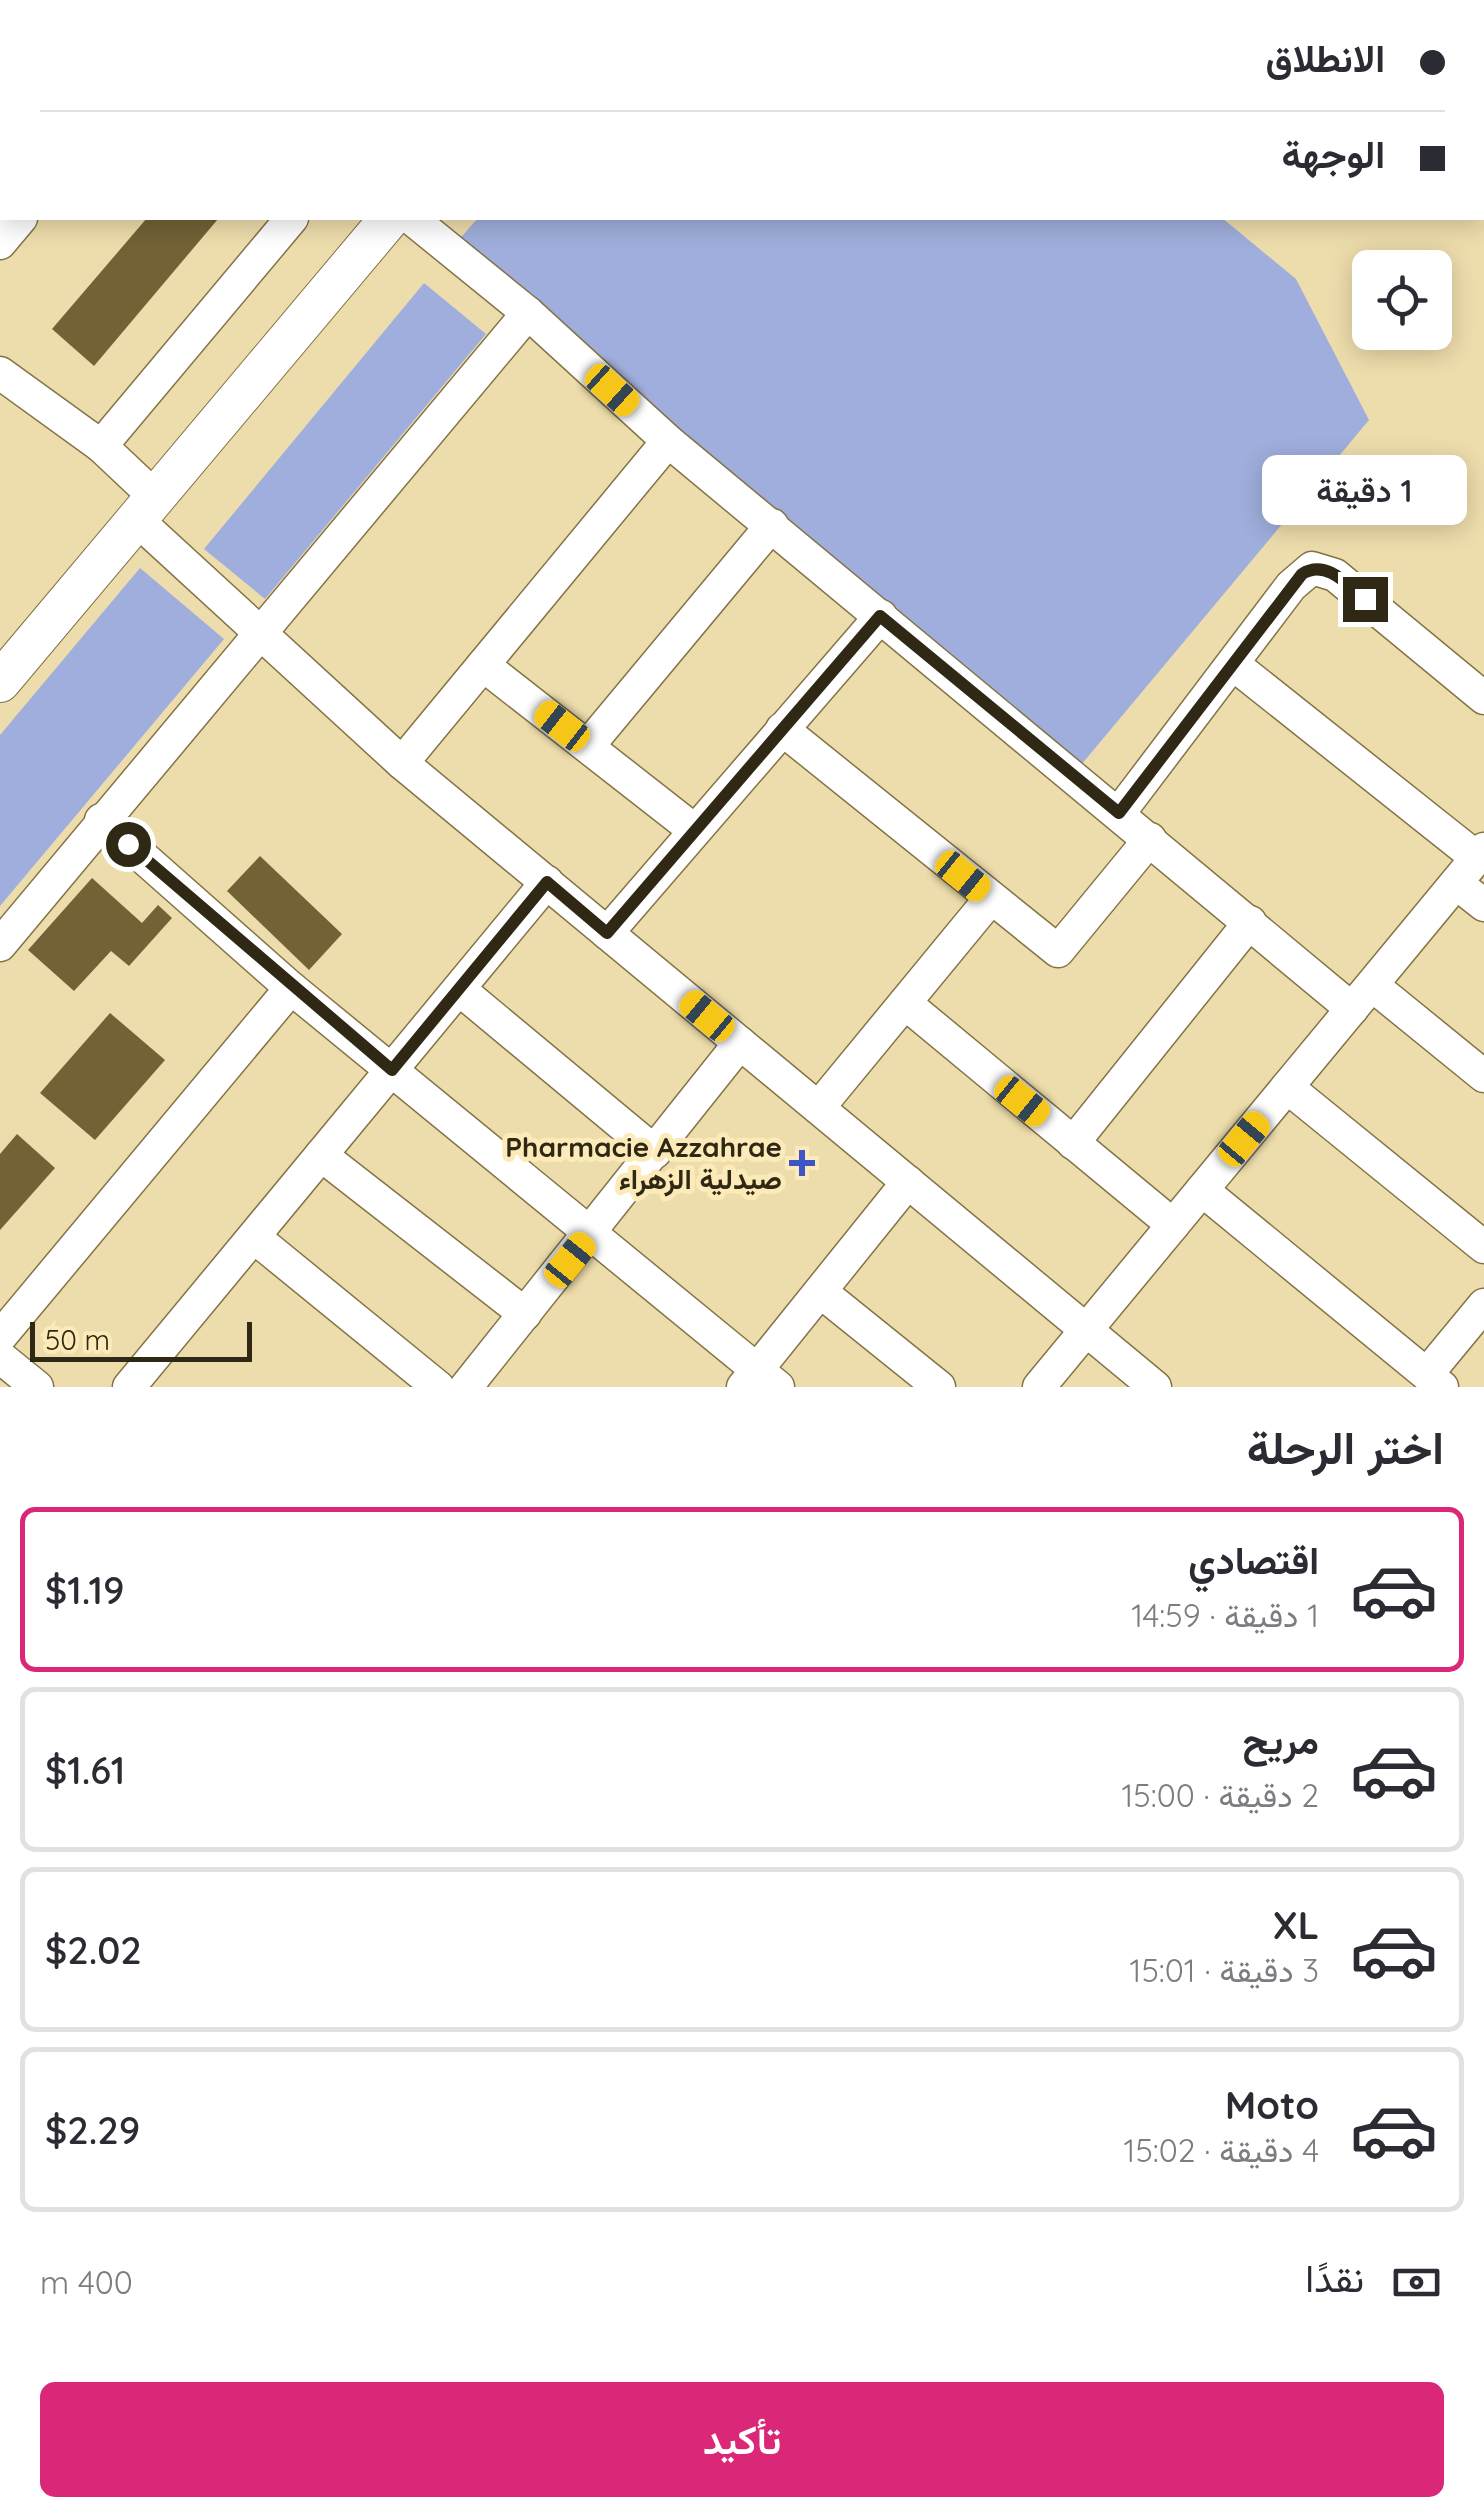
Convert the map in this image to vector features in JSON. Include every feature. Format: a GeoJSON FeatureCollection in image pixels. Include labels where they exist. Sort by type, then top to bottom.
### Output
{"type":"FeatureCollection","features":[{"type":"Feature","properties":{"kind":"main road"},"geometry":{"type":"LineString","coordinates":[[0,682],[144,506],[388,220]]}},
{"type":"Feature","properties":{"kind":"street"},"geometry":{"type":"LineString","coordinates":[[0,243],[19,220]]}},
{"type":"Feature","properties":{"kind":"street"},"geometry":{"type":"LineString","coordinates":[[101,446],[290,220]]}},
{"type":"Feature","properties":{"kind":"street"},"geometry":{"type":"LineString","coordinates":[[413,220],[528,313],[668,441],[1250,922],[1484,1076]]}},
{"type":"Feature","properties":{"kind":"street"},"geometry":{"type":"LineString","coordinates":[[0,945],[528,313]]}},
{"type":"Feature","properties":{"kind":"street"},"geometry":{"type":"LineString","coordinates":[[0,373],[101,446],[144,506],[260,630],[402,762],[1155,1387]]}},
{"type":"Feature","properties":{"kind":"street"},"geometry":{"type":"LineString","coordinates":[[402,762],[668,441]]}},
{"type":"Feature","properties":{"kind":"street"},"geometry":{"type":"LineString","coordinates":[[588,746],[772,525]]}},
{"type":"Feature","properties":{"kind":"street"},"geometry":{"type":"LineString","coordinates":[[1119,813],[1302,574],[1312,568],[1324,569],[1484,698]]}},
{"type":"Feature","properties":{"kind":"street"},"geometry":{"type":"LineString","coordinates":[[607,933],[880,616]]}},
{"type":"Feature","properties":{"kind":"street"},"geometry":{"type":"LineString","coordinates":[[1233,664],[1472,864],[1484,905]]}},
{"type":"Feature","properties":{"kind":"street"},"geometry":{"type":"LineString","coordinates":[[483,665],[694,830]]}},
{"type":"Feature","properties":{"kind":"street"},"geometry":{"type":"LineString","coordinates":[[782,729],[1058,951],[1150,838]]}},
{"type":"Feature","properties":{"kind":"street"},"geometry":{"type":"LineString","coordinates":[[102,820],[291,988],[592,1232],[760,1381],[821,1292],[908,1182]]}},
{"type":"Feature","properties":{"kind":"street"},"geometry":{"type":"LineString","coordinates":[[1038,1387],[1472,864]]}},
{"type":"Feature","properties":{"kind":"street"},"geometry":{"type":"LineString","coordinates":[[129,1387],[547,882]]}},
{"type":"Feature","properties":{"kind":"street"},"geometry":{"type":"LineString","coordinates":[[818,1106],[991,898]]}},
{"type":"Feature","properties":{"kind":"street"},"geometry":{"type":"LineString","coordinates":[[1073,1143],[1250,922]]}},
{"type":"Feature","properties":{"kind":"street"},"geometry":{"type":"LineString","coordinates":[[0,1337],[291,988]]}},
{"type":"Feature","properties":{"kind":"street"},"geometry":{"type":"LineString","coordinates":[[459,989],[655,1152]]}},
{"type":"Feature","properties":{"kind":"street"},"geometry":{"type":"LineString","coordinates":[[904,1004],[1172,1225]]}},
{"type":"Feature","properties":{"kind":"street"},"geometry":{"type":"LineString","coordinates":[[466,1387],[740,1043]]}},
{"type":"Feature","properties":{"kind":"street"},"geometry":{"type":"LineString","coordinates":[[1287,1087],[1484,1247]]}},
{"type":"Feature","properties":{"kind":"street"},"geometry":{"type":"LineString","coordinates":[[321,1155],[525,1314]]}},
{"type":"Feature","properties":{"kind":"street"},"geometry":{"type":"LineString","coordinates":[[1202,1190],[1434,1380],[1484,1305]]}},
{"type":"Feature","properties":{"kind":"street"},"geometry":{"type":"LineString","coordinates":[[254,1237],[438,1387]]}},
{"type":"Feature","properties":{"kind":"street"},"geometry":{"type":"LineString","coordinates":[[821,1292],[939,1387]]}},
{"type":"Feature","properties":{"kind":"street"},"geometry":{"type":"LineString","coordinates":[[0,1357],[37,1387]]}},
{"type":"Feature","properties":{"kind":"shaded area"},"geometry":{"type":"Polygon","coordinates":[[[476,220],[1224,220],[1296,279],[1369,420],[1081,765],[455,244],[476,220]]]}},
{"type":"Feature","properties":{"kind":"shaded area"},"geometry":{"type":"Polygon","coordinates":[[[424,283],[486,334],[265,599],[204,549],[424,283]]]}},
{"type":"Feature","properties":{"kind":"shaded area"},"geometry":{"type":"Polygon","coordinates":[[[140,568],[224,639],[0,906],[0,735],[140,568]]]}},
{"type":"Feature","properties":{"kind":"building"},"geometry":{"type":"Polygon","coordinates":[[[145,220],[217,220],[94,366],[52,329],[145,220]]]}},
{"type":"Feature","properties":{"kind":"building"},"geometry":{"type":"Polygon","coordinates":[[[260,856],[342,934],[309,970],[227,891],[260,856]]]}},
{"type":"Feature","properties":{"kind":"building"},"geometry":{"type":"Polygon","coordinates":[[[92,878],[142,923],[158,905],[172,918],[129,966],[111,951],[74,991],[28,950],[92,878]]]}},
{"type":"Feature","properties":{"kind":"building"},"geometry":{"type":"Polygon","coordinates":[[[110,1013],[165,1060],[95,1140],[40,1093],[110,1013]]]}},
{"type":"Feature","properties":{"kind":"building"},"geometry":{"type":"Polygon","coordinates":[[[17,1134],[55,1168],[0,1230],[0,1154],[17,1134]]]}},
{"type":"Feature","properties":{"kind":"place","name":"Pharmacie Azzahrae صيدلية الزهراء"},"geometry":{"type":"Point","coordinates":[802,1163]}},
{"type":"Feature","properties":{"kind":"route"},"geometry":{"type":"LineString","coordinates":[[128,844],[291,988],[392,1070],[547,882],[607,933],[880,616],[1119,813],[1302,574],[1312,568],[1324,569],[1365,599]]}}]}
